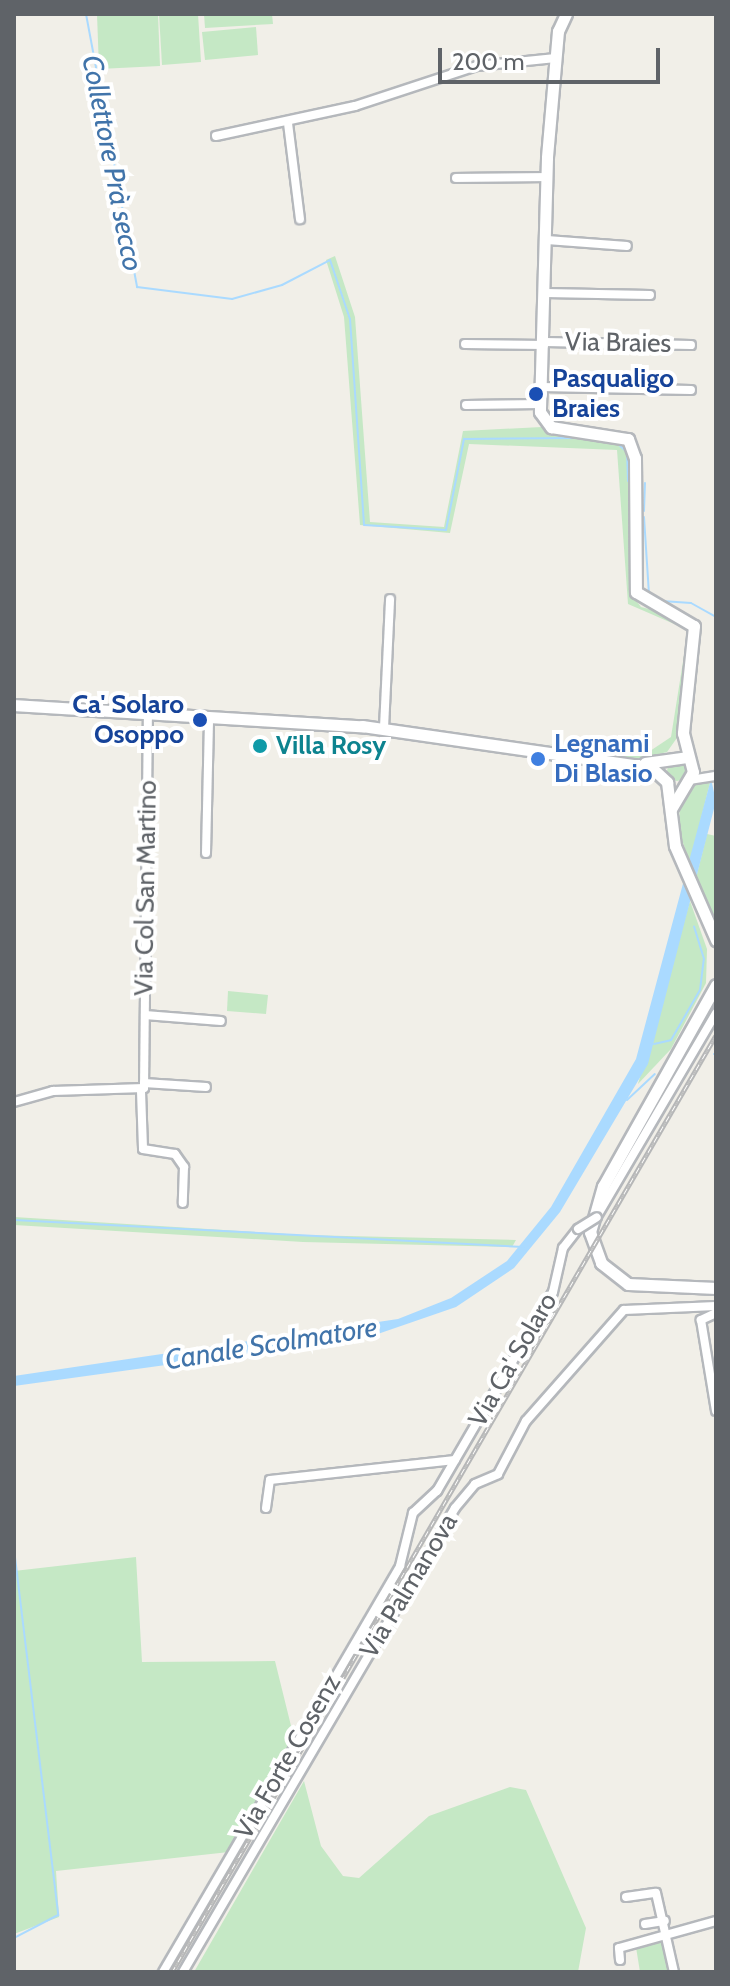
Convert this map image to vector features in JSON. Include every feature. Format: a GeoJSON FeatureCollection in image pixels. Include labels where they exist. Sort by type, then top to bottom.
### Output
{"type":"FeatureCollection","features":[{"type":"Feature","properties":{"kind":"street"},"geometry":{"type":"LineString","coordinates":[[566,14],[556,58],[547,177],[545,343],[540,404],[551,427],[616,433],[632,445],[636,592],[648,605],[686,615],[696,632],[683,733],[689,759],[686,782],[671,809]]}},
{"type":"Feature","properties":{"kind":"street"},"geometry":{"type":"LineString","coordinates":[[216,136],[288,123],[463,69],[556,58]]}},
{"type":"Feature","properties":{"kind":"street"},"geometry":{"type":"LineString","coordinates":[[288,123],[300,219]]}},
{"type":"Feature","properties":{"kind":"street"},"geometry":{"type":"LineString","coordinates":[[456,178],[547,177]]}},
{"type":"Feature","properties":{"kind":"street"},"geometry":{"type":"LineString","coordinates":[[547,240],[627,246]]}},
{"type":"Feature","properties":{"kind":"street"},"geometry":{"type":"LineString","coordinates":[[546,293],[650,295]]}},
{"type":"Feature","properties":{"kind":"street","name":"Via Braies"},"geometry":{"type":"LineString","coordinates":[[465,344],[691,345]]}},
{"type":"Feature","properties":{"kind":"street"},"geometry":{"type":"LineString","coordinates":[[541,387],[691,390]]}},
{"type":"Feature","properties":{"kind":"street"},"geometry":{"type":"LineString","coordinates":[[466,405],[540,404]]}},
{"type":"Feature","properties":{"kind":"street"},"geometry":{"type":"LineString","coordinates":[[384,728],[390,599]]}},
{"type":"Feature","properties":{"kind":"street"},"geometry":{"type":"LineString","coordinates":[[14,705],[384,728],[636,764],[664,778],[686,782],[714,776]]}},
{"type":"Feature","properties":{"kind":"street","name":"Via Col San Martino"},"geometry":{"type":"LineString","coordinates":[[148,714],[143,1149],[181,1162],[183,1203]]}},
{"type":"Feature","properties":{"kind":"street"},"geometry":{"type":"LineString","coordinates":[[206,853],[209,718]]}},
{"type":"Feature","properties":{"kind":"street"},"geometry":{"type":"LineString","coordinates":[[683,733],[669,756],[664,778],[683,862],[716,940]]}},
{"type":"Feature","properties":{"kind":"street"},"geometry":{"type":"LineString","coordinates":[[636,764],[669,756],[689,759],[714,776]]}},
{"type":"Feature","properties":{"kind":"street"},"geometry":{"type":"LineString","coordinates":[[716,985],[603,1186],[590,1232],[601,1263],[628,1284],[716,1288]]}},
{"type":"Feature","properties":{"kind":"street","name":"Via Ca' Solaro"},"geometry":{"type":"LineString","coordinates":[[455,1460],[553,1292],[563,1248],[578,1229],[597,1217],[716,1013]]}},
{"type":"Feature","properties":{"kind":"street","name":"Via Col San Martino"},"geometry":{"type":"LineString","coordinates":[[145,1015],[221,1021]]}},
{"type":"Feature","properties":{"kind":"street"},"geometry":{"type":"LineString","coordinates":[[14,1102],[53,1091],[206,1087]]}},
{"type":"Feature","properties":{"kind":"street","name":"Via Palmanova"},"geometry":{"type":"LineString","coordinates":[[183,1972],[461,1501],[498,1474],[526,1421],[624,1310],[716,1306]]}},
{"type":"Feature","properties":{"kind":"street"},"geometry":{"type":"LineString","coordinates":[[716,1313],[701,1320],[716,1411]]}},
{"type":"Feature","properties":{"kind":"street"},"geometry":{"type":"LineString","coordinates":[[266,1508],[270,1480],[455,1460]]}},
{"type":"Feature","properties":{"kind":"street","name":"Via Forte Cosenz"},"geometry":{"type":"LineString","coordinates":[[163,1972],[400,1566],[413,1513],[455,1460]]}},
{"type":"Feature","properties":{"kind":"street"},"geometry":{"type":"LineString","coordinates":[[626,1897],[656,1893],[665,1921],[674,1972]]}},
{"type":"Feature","properties":{"kind":"street"},"geometry":{"type":"LineString","coordinates":[[645,1924],[665,1921]]}},
{"type":"Feature","properties":{"kind":"street"},"geometry":{"type":"LineString","coordinates":[[620,1960],[625,1946],[716,1921]]}},
{"type":"Feature","properties":{"kind":"green space"},"geometry":{"type":"Polygon","coordinates":[[[97,14],[158,14],[160,66],[99,69],[97,14]]]}},
{"type":"Feature","properties":{"kind":"green space"},"geometry":{"type":"Polygon","coordinates":[[[159,14],[198,14],[201,62],[162,65],[159,14]]]}},
{"type":"Feature","properties":{"kind":"green space"},"geometry":{"type":"Polygon","coordinates":[[[204,14],[272,14],[273,24],[205,28],[204,14]]]}},
{"type":"Feature","properties":{"kind":"green space"},"geometry":{"type":"Polygon","coordinates":[[[256,27],[258,55],[205,60],[202,32],[256,27]]]}},
{"type":"Feature","properties":{"kind":"green space"},"geometry":{"type":"Polygon","coordinates":[[[335,256],[355,317],[370,522],[444,527],[463,431],[542,427],[615,437],[628,447],[632,595],[641,607],[681,617],[693,638],[679,735],[667,752],[639,759],[548,744],[647,753],[671,737],[688,630],[628,604],[617,450],[469,444],[450,533],[360,525],[344,317],[326,260],[335,256]]]}},
{"type":"Feature","properties":{"kind":"green space"},"geometry":{"type":"Polygon","coordinates":[[[677,761],[684,764],[687,771],[684,778],[677,781],[670,778],[667,771],[670,764],[677,761]]]}},
{"type":"Feature","properties":{"kind":"green space"},"geometry":{"type":"Polygon","coordinates":[[[711,779],[690,862],[679,832],[680,799],[696,781],[711,779]]]}},
{"type":"Feature","properties":{"kind":"green space"},"geometry":{"type":"Polygon","coordinates":[[[707,834],[716,836],[716,923],[696,878],[707,834]]]}},
{"type":"Feature","properties":{"kind":"green space"},"geometry":{"type":"Polygon","coordinates":[[[690,901],[707,949],[706,983],[671,1049],[638,1084],[690,901]]]}},
{"type":"Feature","properties":{"kind":"green space"},"geometry":{"type":"Polygon","coordinates":[[[228,991],[268,995],[266,1014],[227,1011],[228,991]]]}},
{"type":"Feature","properties":{"kind":"green space"},"geometry":{"type":"Polygon","coordinates":[[[14,1217],[303,1235],[516,1240],[512,1247],[303,1242],[14,1225],[14,1217]]]}},
{"type":"Feature","properties":{"kind":"green space"},"geometry":{"type":"Polygon","coordinates":[[[136,1557],[142,1662],[275,1661],[295,1742],[229,1852],[56,1871],[59,1917],[14,1934],[14,1571],[136,1557]]]}},
{"type":"Feature","properties":{"kind":"green space"},"geometry":{"type":"Polygon","coordinates":[[[304,1781],[321,1846],[343,1876],[359,1878],[429,1816],[510,1787],[526,1790],[586,1928],[578,1972],[194,1972],[304,1781]]]}},
{"type":"Feature","properties":{"kind":"green space"},"geometry":{"type":"Polygon","coordinates":[[[665,1933],[671,1972],[640,1972],[635,1941],[665,1933]]]}},
{"type":"Feature","properties":{"kind":"water","name":"Canale Scolmatore"},"geometry":{"type":"Polygon","coordinates":[[[711,779],[716,801],[648,1064],[560,1212],[514,1268],[456,1307],[369,1337],[14,1386],[14,1376],[398,1319],[451,1298],[507,1261],[551,1207],[636,1059],[711,779]]]}},
{"type":"Feature","properties":{"kind":"waterway","name":"Collettore Prà secco"},"geometry":{"type":"LineString","coordinates":[[86,14],[137,287],[232,299],[282,285],[330,260],[350,319],[364,525],[446,530],[464,439],[583,438]]}},
{"type":"Feature","properties":{"kind":"waterway","name":"Collettore Prà secco"},"geometry":{"type":"LineString","coordinates":[[617,443],[627,452],[628,481]]}},
{"type":"Feature","properties":{"kind":"waterway","name":"Collettore Prà secco"},"geometry":{"type":"LineString","coordinates":[[644,511],[645,483]]}},
{"type":"Feature","properties":{"kind":"waterway","name":"Collettore Prà secco"},"geometry":{"type":"LineString","coordinates":[[644,517],[649,595]]}},
{"type":"Feature","properties":{"kind":"waterway"},"geometry":{"type":"LineString","coordinates":[[662,601],[691,603],[716,617]]}},
{"type":"Feature","properties":{"kind":"waterway"},"geometry":{"type":"LineString","coordinates":[[654,1044],[671,1040],[700,990],[704,959],[694,927]]}},
{"type":"Feature","properties":{"kind":"waterway"},"geometry":{"type":"LineString","coordinates":[[627,1100],[655,1074]]}},
{"type":"Feature","properties":{"kind":"waterway"},"geometry":{"type":"LineString","coordinates":[[14,1220],[523,1247]]}},
{"type":"Feature","properties":{"kind":"waterway"},"geometry":{"type":"LineString","coordinates":[[14,1549],[58,1915],[14,1938]]}},
{"type":"Feature","properties":{"kind":"railway"},"geometry":{"type":"LineString","coordinates":[[172,1972],[716,1035]]}},
{"type":"Feature","properties":{"kind":"place","name":"Pasqualigo Braies"},"geometry":{"type":"Point","coordinates":[536,394]}},
{"type":"Feature","properties":{"kind":"place","name":"Ca' Solaro Osoppo"},"geometry":{"type":"Point","coordinates":[200,720]}},
{"type":"Feature","properties":{"kind":"place","name":"Villa Rosy"},"geometry":{"type":"Point","coordinates":[260,746]}},
{"type":"Feature","properties":{"kind":"place","name":"Legnami Di Blasio"},"geometry":{"type":"Point","coordinates":[538,759]}}]}
